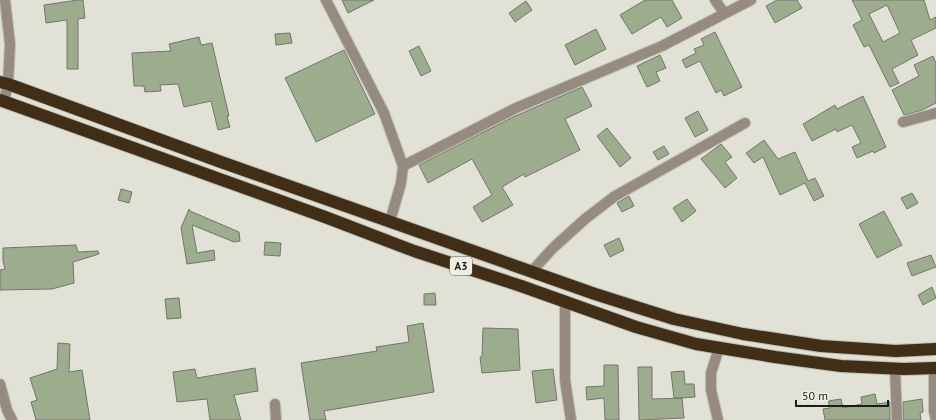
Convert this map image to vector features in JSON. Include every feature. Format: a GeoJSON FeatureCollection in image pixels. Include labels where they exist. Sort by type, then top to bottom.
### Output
{"type":"FeatureCollection","features":[{"type":"Feature","properties":{"kind":"highway","name":"A3"},"geometry":{"type":"LineString","coordinates":[[4,83],[596,294],[674,319],[743,334],[820,346],[896,351],[936,349]]}},
{"type":"Feature","properties":{"kind":"highway","name":"A3"},"geometry":{"type":"LineString","coordinates":[[2,101],[325,217],[414,251],[564,301],[636,327],[696,344],[775,358],[841,366],[935,368]]}},
{"type":"Feature","properties":{"kind":"street"},"geometry":{"type":"LineString","coordinates":[[2,101],[10,44],[6,0]]}},
{"type":"Feature","properties":{"kind":"street"},"geometry":{"type":"LineString","coordinates":[[326,0],[384,113],[404,166],[401,183],[390,221]]}},
{"type":"Feature","properties":{"kind":"street"},"geometry":{"type":"LineString","coordinates":[[715,0],[724,13]]}},
{"type":"Feature","properties":{"kind":"street"},"geometry":{"type":"LineString","coordinates":[[404,166],[516,108],[662,46],[751,0]]}},
{"type":"Feature","properties":{"kind":"street"},"geometry":{"type":"LineString","coordinates":[[903,122],[936,113]]}},
{"type":"Feature","properties":{"kind":"street"},"geometry":{"type":"LineString","coordinates":[[532,271],[553,248],[585,219],[615,196],[745,123]]}},
{"type":"Feature","properties":{"kind":"street"},"geometry":{"type":"LineString","coordinates":[[564,301],[565,380],[571,420]]}},
{"type":"Feature","properties":{"kind":"street"},"geometry":{"type":"LineString","coordinates":[[718,420],[711,390],[711,373],[719,348]]}},
{"type":"Feature","properties":{"kind":"street"},"geometry":{"type":"LineString","coordinates":[[895,368],[897,420]]}},
{"type":"Feature","properties":{"kind":"street"},"geometry":{"type":"LineString","coordinates":[[935,368],[934,411],[936,420]]}},
{"type":"Feature","properties":{"kind":"street"},"geometry":{"type":"LineString","coordinates":[[0,384],[7,410],[12,420]]}},
{"type":"Feature","properties":{"kind":"street"},"geometry":{"type":"LineString","coordinates":[[274,404],[276,420]]}},
{"type":"Feature","properties":{"kind":"building"},"geometry":{"type":"Polygon","coordinates":[[[83,0],[85,18],[78,19],[78,69],[67,69],[67,20],[46,23],[44,5],[83,0]]]}},
{"type":"Feature","properties":{"kind":"building"},"geometry":{"type":"Polygon","coordinates":[[[342,0],[374,0],[348,13],[342,0]]]}},
{"type":"Feature","properties":{"kind":"building"},"geometry":{"type":"Polygon","coordinates":[[[645,0],[672,0],[682,18],[667,27],[661,17],[632,34],[620,15],[645,0]]]}},
{"type":"Feature","properties":{"kind":"building"},"geometry":{"type":"Polygon","coordinates":[[[777,0],[797,0],[802,8],[775,23],[766,6],[777,0]]]}},
{"type":"Feature","properties":{"kind":"building"},"geometry":{"type":"Polygon","coordinates":[[[852,0],[924,0],[930,20],[936,17],[936,28],[911,40],[918,55],[892,69],[899,83],[890,87],[869,45],[864,47],[853,25],[862,20],[852,0]],[[887,5],[869,14],[883,42],[900,33],[887,5]]]}},
{"type":"Feature","properties":{"kind":"building"},"geometry":{"type":"Polygon","coordinates":[[[526,1],[532,10],[515,22],[509,13],[526,1]]]}},
{"type":"Feature","properties":{"kind":"building"},"geometry":{"type":"Polygon","coordinates":[[[596,29],[606,49],[575,65],[565,45],[596,29]]]}},
{"type":"Feature","properties":{"kind":"building"},"geometry":{"type":"Polygon","coordinates":[[[715,32],[742,87],[724,96],[721,90],[716,93],[700,61],[686,68],[682,60],[696,53],[694,49],[704,45],[701,39],[715,32]]]}},
{"type":"Feature","properties":{"kind":"building"},"geometry":{"type":"Polygon","coordinates":[[[290,33],[292,43],[276,45],[275,34],[290,33]]]}},
{"type":"Feature","properties":{"kind":"building"},"geometry":{"type":"Polygon","coordinates":[[[199,37],[201,45],[212,43],[229,116],[227,116],[230,127],[218,130],[211,101],[184,107],[178,84],[160,85],[161,91],[145,92],[144,86],[134,86],[132,53],[171,51],[169,44],[199,37]]]}},
{"type":"Feature","properties":{"kind":"building"},"geometry":{"type":"Polygon","coordinates":[[[419,46],[431,71],[421,76],[409,51],[419,46]]]}},
{"type":"Feature","properties":{"kind":"building"},"geometry":{"type":"Polygon","coordinates":[[[344,50],[375,114],[316,142],[285,78],[344,50]]]}},
{"type":"Feature","properties":{"kind":"building"},"geometry":{"type":"Polygon","coordinates":[[[660,55],[666,68],[656,72],[660,81],[647,87],[637,66],[660,55]]]}},
{"type":"Feature","properties":{"kind":"building"},"geometry":{"type":"Polygon","coordinates":[[[933,56],[936,63],[936,103],[920,111],[904,115],[892,90],[919,76],[914,65],[933,56]]]}},
{"type":"Feature","properties":{"kind":"building"},"geometry":{"type":"Polygon","coordinates":[[[582,87],[592,106],[565,119],[580,150],[525,177],[524,174],[502,187],[513,205],[482,222],[473,207],[492,195],[472,159],[428,183],[419,165],[513,117],[582,87]]]}},
{"type":"Feature","properties":{"kind":"building"},"geometry":{"type":"Polygon","coordinates":[[[863,96],[886,147],[874,153],[873,151],[857,158],[852,147],[861,143],[852,125],[837,132],[836,129],[812,141],[803,124],[835,105],[837,109],[863,96]]]}},
{"type":"Feature","properties":{"kind":"building"},"geometry":{"type":"Polygon","coordinates":[[[698,111],[708,130],[695,137],[685,118],[698,111]]]}},
{"type":"Feature","properties":{"kind":"building"},"geometry":{"type":"Polygon","coordinates":[[[607,128],[631,158],[620,167],[597,136],[607,128]]]}},
{"type":"Feature","properties":{"kind":"building"},"geometry":{"type":"Polygon","coordinates":[[[764,140],[778,159],[795,152],[808,181],[815,178],[824,196],[814,201],[805,183],[780,195],[763,157],[754,163],[746,153],[764,140]]]}},
{"type":"Feature","properties":{"kind":"building"},"geometry":{"type":"Polygon","coordinates":[[[721,144],[732,157],[725,162],[737,178],[725,188],[701,159],[721,144]]]}},
{"type":"Feature","properties":{"kind":"building"},"geometry":{"type":"Polygon","coordinates":[[[664,146],[669,154],[658,160],[653,152],[664,146]]]}},
{"type":"Feature","properties":{"kind":"building"},"geometry":{"type":"Polygon","coordinates":[[[121,189],[132,192],[129,203],[118,200],[121,189]]]}},
{"type":"Feature","properties":{"kind":"building"},"geometry":{"type":"Polygon","coordinates":[[[912,193],[918,203],[907,209],[901,198],[912,193]]]}},
{"type":"Feature","properties":{"kind":"building"},"geometry":{"type":"Polygon","coordinates":[[[629,196],[634,206],[622,212],[617,203],[629,196]]]}},
{"type":"Feature","properties":{"kind":"building"},"geometry":{"type":"Polygon","coordinates":[[[687,199],[696,211],[682,222],[673,208],[687,199]]]}},
{"type":"Feature","properties":{"kind":"building"},"geometry":{"type":"Polygon","coordinates":[[[189,209],[190,211],[239,232],[240,241],[234,242],[192,225],[197,253],[214,250],[215,260],[187,264],[181,228],[189,209]]]}},
{"type":"Feature","properties":{"kind":"building"},"geometry":{"type":"Polygon","coordinates":[[[884,211],[902,245],[877,258],[859,224],[884,211]]]}},
{"type":"Feature","properties":{"kind":"building"},"geometry":{"type":"Polygon","coordinates":[[[619,238],[624,250],[610,257],[604,245],[619,238]]]}},
{"type":"Feature","properties":{"kind":"building"},"geometry":{"type":"Polygon","coordinates":[[[265,242],[281,243],[280,256],[264,255],[265,242]]]}},
{"type":"Feature","properties":{"kind":"building"},"geometry":{"type":"Polygon","coordinates":[[[76,245],[78,252],[98,251],[99,254],[73,262],[74,283],[52,289],[0,290],[0,270],[5,269],[3,261],[3,248],[76,245]]]}},
{"type":"Feature","properties":{"kind":"building"},"geometry":{"type":"Polygon","coordinates":[[[931,255],[936,267],[912,276],[907,263],[931,255]]]}},
{"type":"Feature","properties":{"kind":"building"},"geometry":{"type":"Polygon","coordinates":[[[932,287],[936,298],[923,305],[918,295],[932,287]]]}},
{"type":"Feature","properties":{"kind":"building"},"geometry":{"type":"Polygon","coordinates":[[[435,293],[436,305],[424,305],[424,294],[435,293]]]}},
{"type":"Feature","properties":{"kind":"building"},"geometry":{"type":"Polygon","coordinates":[[[179,298],[181,318],[167,319],[165,299],[179,298]]]}},
{"type":"Feature","properties":{"kind":"building"},"geometry":{"type":"Polygon","coordinates":[[[423,323],[434,392],[324,411],[326,420],[310,420],[301,363],[377,351],[376,347],[409,342],[407,326],[423,323]]]}},
{"type":"Feature","properties":{"kind":"building"},"geometry":{"type":"Polygon","coordinates":[[[483,328],[518,329],[520,370],[482,373],[480,357],[482,357],[483,328]]]}},
{"type":"Feature","properties":{"kind":"building"},"geometry":{"type":"Polygon","coordinates":[[[58,343],[70,344],[69,372],[82,370],[90,420],[36,420],[31,402],[37,400],[30,378],[57,369],[58,343]]]}},
{"type":"Feature","properties":{"kind":"building"},"geometry":{"type":"Polygon","coordinates":[[[604,365],[618,365],[619,420],[605,420],[604,398],[587,400],[586,387],[604,386],[604,365]]]}},
{"type":"Feature","properties":{"kind":"building"},"geometry":{"type":"Polygon","coordinates":[[[638,367],[652,367],[652,399],[682,398],[684,418],[639,420],[638,367]]]}},
{"type":"Feature","properties":{"kind":"building"},"geometry":{"type":"Polygon","coordinates":[[[255,368],[258,391],[234,395],[241,420],[210,420],[207,399],[177,402],[173,372],[195,369],[197,378],[255,368]]]}},
{"type":"Feature","properties":{"kind":"building"},"geometry":{"type":"Polygon","coordinates":[[[553,369],[557,400],[536,403],[532,371],[553,369]]]}},
{"type":"Feature","properties":{"kind":"building"},"geometry":{"type":"Polygon","coordinates":[[[684,371],[685,384],[694,384],[695,397],[674,398],[671,372],[684,371]]]}},
{"type":"Feature","properties":{"kind":"building"},"geometry":{"type":"Polygon","coordinates":[[[875,394],[877,404],[890,402],[890,420],[825,420],[823,409],[830,408],[828,401],[841,399],[843,408],[862,404],[861,397],[875,394]]]}},
{"type":"Feature","properties":{"kind":"building"},"geometry":{"type":"Polygon","coordinates":[[[922,399],[923,412],[920,413],[921,420],[903,420],[903,402],[922,399]]]}}]}
